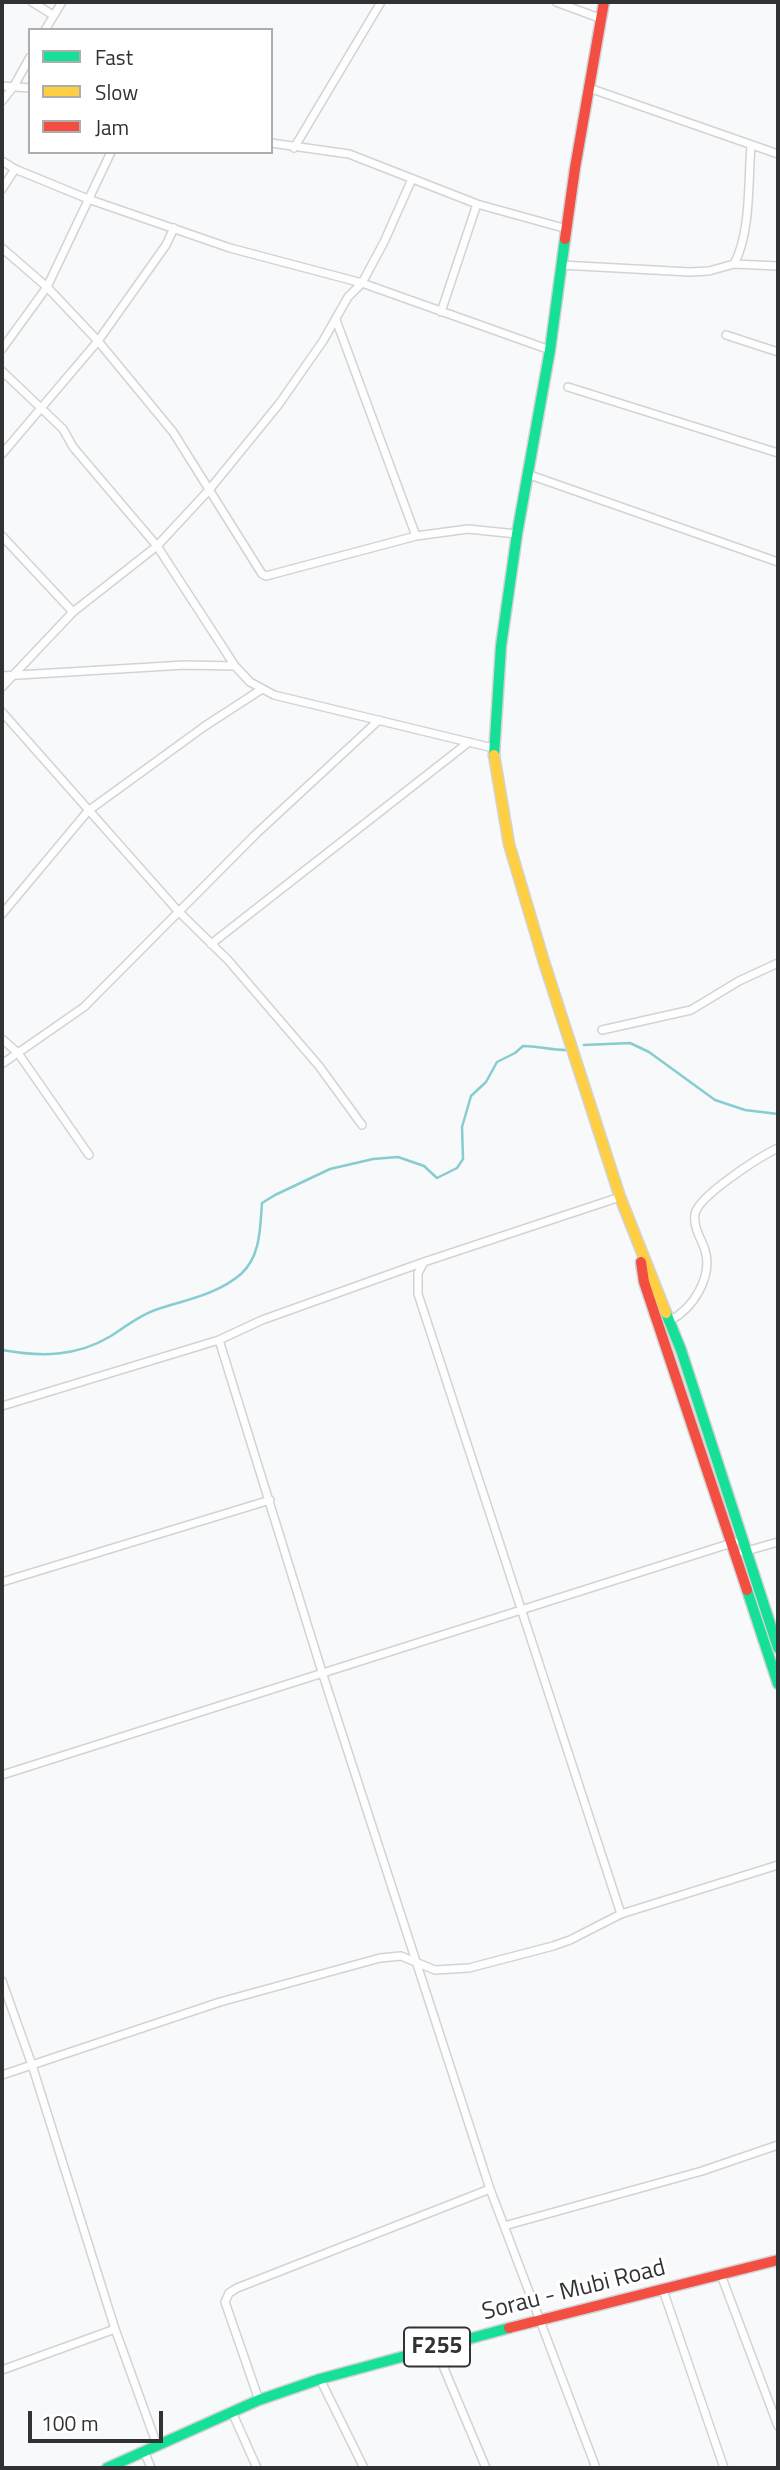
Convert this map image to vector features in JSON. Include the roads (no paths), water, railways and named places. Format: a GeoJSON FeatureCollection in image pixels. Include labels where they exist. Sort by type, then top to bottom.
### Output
{"type":"FeatureCollection","features":[{"type":"Feature","properties":{"kind":"main road"},"geometry":{"type":"LineString","coordinates":[[604,2],[561,265],[550,351],[517,534],[501,646],[493,748],[509,844],[620,1197],[669,1321],[741,1553],[778,1684]]}},
{"type":"Feature","properties":{"kind":"main road"},"geometry":{"type":"LineString","coordinates":[[639,1248],[644,1282],[737,1541]]}},
{"type":"Feature","properties":{"kind":"main road"},"geometry":{"type":"LineString","coordinates":[[741,1553],[778,1648]]}},
{"type":"Feature","properties":{"kind":"main road","name":"Sorau - Mubi Road"},"geometry":{"type":"LineString","coordinates":[[107,2468],[259,2400],[320,2379],[778,2260]]}},
{"type":"Feature","properties":{"kind":"street"},"geometry":{"type":"LineString","coordinates":[[32,2],[53,15]]}},
{"type":"Feature","properties":{"kind":"street"},"geometry":{"type":"LineString","coordinates":[[46,28],[62,2]]}},
{"type":"Feature","properties":{"kind":"street"},"geometry":{"type":"LineString","coordinates":[[294,148],[381,2]]}},
{"type":"Feature","properties":{"kind":"street"},"geometry":{"type":"LineString","coordinates":[[556,2],[601,19]]}},
{"type":"Feature","properties":{"kind":"street"},"geometry":{"type":"LineString","coordinates":[[2,101],[28,61]]}},
{"type":"Feature","properties":{"kind":"street"},"geometry":{"type":"LineString","coordinates":[[2,86],[28,88]]}},
{"type":"Feature","properties":{"kind":"street"},"geometry":{"type":"LineString","coordinates":[[589,88],[778,154]]}},
{"type":"Feature","properties":{"kind":"street"},"geometry":{"type":"LineString","coordinates":[[273,144],[349,154],[477,204],[567,229]]}},
{"type":"Feature","properties":{"kind":"street"},"geometry":{"type":"LineString","coordinates":[[734,264],[739,256],[745,230],[751,146]]}},
{"type":"Feature","properties":{"kind":"street"},"geometry":{"type":"LineString","coordinates":[[2,349],[47,287],[110,154]]}},
{"type":"Feature","properties":{"kind":"street"},"geometry":{"type":"LineString","coordinates":[[2,161],[88,200],[230,247],[362,284],[550,351]]}},
{"type":"Feature","properties":{"kind":"street"},"geometry":{"type":"LineString","coordinates":[[2,189],[15,169]]}},
{"type":"Feature","properties":{"kind":"street"},"geometry":{"type":"LineString","coordinates":[[2,687],[73,612],[157,546],[209,490],[279,404],[336,320],[348,297],[362,284],[412,179]]}},
{"type":"Feature","properties":{"kind":"street"},"geometry":{"type":"LineString","coordinates":[[442,312],[477,204]]}},
{"type":"Feature","properties":{"kind":"street"},"geometry":{"type":"LineString","coordinates":[[2,454],[99,341],[166,245],[174,228]]}},
{"type":"Feature","properties":{"kind":"street"},"geometry":{"type":"LineString","coordinates":[[2,248],[47,287],[99,341],[173,432],[262,574],[272,576],[336,556],[416,536],[468,529],[517,534]]}},
{"type":"Feature","properties":{"kind":"street"},"geometry":{"type":"LineString","coordinates":[[561,265],[690,272],[709,271],[734,264],[778,266]]}},
{"type":"Feature","properties":{"kind":"street"},"geometry":{"type":"LineString","coordinates":[[336,320],[416,536]]}},
{"type":"Feature","properties":{"kind":"street"},"geometry":{"type":"LineString","coordinates":[[726,335],[778,352]]}},
{"type":"Feature","properties":{"kind":"street"},"geometry":{"type":"LineString","coordinates":[[2,371],[63,429],[72,447],[157,546],[235,666],[250,682],[274,695],[493,748]]}},
{"type":"Feature","properties":{"kind":"street"},"geometry":{"type":"LineString","coordinates":[[568,387],[778,453]]}},
{"type":"Feature","properties":{"kind":"street"},"geometry":{"type":"LineString","coordinates":[[527,474],[778,562]]}},
{"type":"Feature","properties":{"kind":"street"},"geometry":{"type":"LineString","coordinates":[[2,537],[73,612]]}},
{"type":"Feature","properties":{"kind":"street"},"geometry":{"type":"LineString","coordinates":[[2,676],[185,665],[235,666]]}},
{"type":"Feature","properties":{"kind":"street"},"geometry":{"type":"LineString","coordinates":[[2,914],[88,811],[262,688]]}},
{"type":"Feature","properties":{"kind":"street"},"geometry":{"type":"LineString","coordinates":[[2,712],[177,911],[228,960],[319,1066],[362,1125]]}},
{"type":"Feature","properties":{"kind":"street"},"geometry":{"type":"LineString","coordinates":[[2,1064],[84,1007],[177,911],[379,720]]}},
{"type":"Feature","properties":{"kind":"street"},"geometry":{"type":"LineString","coordinates":[[211,944],[470,742]]}},
{"type":"Feature","properties":{"kind":"street"},"geometry":{"type":"LineString","coordinates":[[602,1030],[691,1010],[739,981],[778,963]]}},
{"type":"Feature","properties":{"kind":"street"},"geometry":{"type":"LineString","coordinates":[[2,1039],[18,1053],[89,1155]]}},
{"type":"Feature","properties":{"kind":"street"},"geometry":{"type":"LineString","coordinates":[[669,1321],[690,1306],[708,1266],[705,1249],[697,1234],[695,1215],[698,1206],[733,1176],[778,1148]]}},
{"type":"Feature","properties":{"kind":"street"},"geometry":{"type":"LineString","coordinates":[[2,1406],[219,1340],[262,1320],[424,1262],[620,1197]]}},
{"type":"Feature","properties":{"kind":"street"},"geometry":{"type":"LineString","coordinates":[[424,1262],[418,1273],[418,1294],[621,1913]]}},
{"type":"Feature","properties":{"kind":"street"},"geometry":{"type":"LineString","coordinates":[[219,1340],[322,1672],[490,2189],[596,2468]]}},
{"type":"Feature","properties":{"kind":"street"},"geometry":{"type":"LineString","coordinates":[[2,1582],[270,1500]]}},
{"type":"Feature","properties":{"kind":"street"},"geometry":{"type":"LineString","coordinates":[[2,1775],[737,1541]]}},
{"type":"Feature","properties":{"kind":"street"},"geometry":{"type":"LineString","coordinates":[[741,1553],[778,1542]]}},
{"type":"Feature","properties":{"kind":"street"},"geometry":{"type":"LineString","coordinates":[[2,2075],[220,2002],[380,1958],[401,1956],[435,1970],[469,1968],[570,1940],[621,1913],[778,1865]]}},
{"type":"Feature","properties":{"kind":"street"},"geometry":{"type":"LineString","coordinates":[[2,1981],[32,2065],[115,2329],[157,2445]]}},
{"type":"Feature","properties":{"kind":"street"},"geometry":{"type":"LineString","coordinates":[[504,2226],[702,2171],[778,2145]]}},
{"type":"Feature","properties":{"kind":"street"},"geometry":{"type":"LineString","coordinates":[[259,2400],[225,2302],[229,2294],[237,2288],[490,2189]]}},
{"type":"Feature","properties":{"kind":"street"},"geometry":{"type":"LineString","coordinates":[[721,2275],[778,2426]]}},
{"type":"Feature","properties":{"kind":"street"},"geometry":{"type":"LineString","coordinates":[[663,2290],[724,2468]]}},
{"type":"Feature","properties":{"kind":"street"},"geometry":{"type":"LineString","coordinates":[[2,2370],[115,2329]]}},
{"type":"Feature","properties":{"kind":"street"},"geometry":{"type":"LineString","coordinates":[[435,2347],[486,2468]]}},
{"type":"Feature","properties":{"kind":"street"},"geometry":{"type":"LineString","coordinates":[[320,2379],[363,2468]]}},
{"type":"Feature","properties":{"kind":"street"},"geometry":{"type":"LineString","coordinates":[[232,2412],[257,2468]]}},
{"type":"Feature","properties":{"kind":"street"},"geometry":{"type":"LineString","coordinates":[[144,2451],[151,2468]]}},
{"type":"Feature","properties":{"kind":"waterway"},"geometry":{"type":"LineString","coordinates":[[584,1045],[630,1043],[649,1052],[715,1100],[745,1110],[778,1114]]}},
{"type":"Feature","properties":{"kind":"waterway"},"geometry":{"type":"LineString","coordinates":[[2,1350],[58,1354],[85,1348],[152,1311],[222,1287],[241,1274],[252,1259],[260,1231],[262,1203],[330,1169],[373,1159],[398,1157],[424,1166],[437,1178],[457,1168],[463,1159],[462,1127],[471,1096],[486,1082],[497,1062],[523,1046],[570,1050]]}}]}
